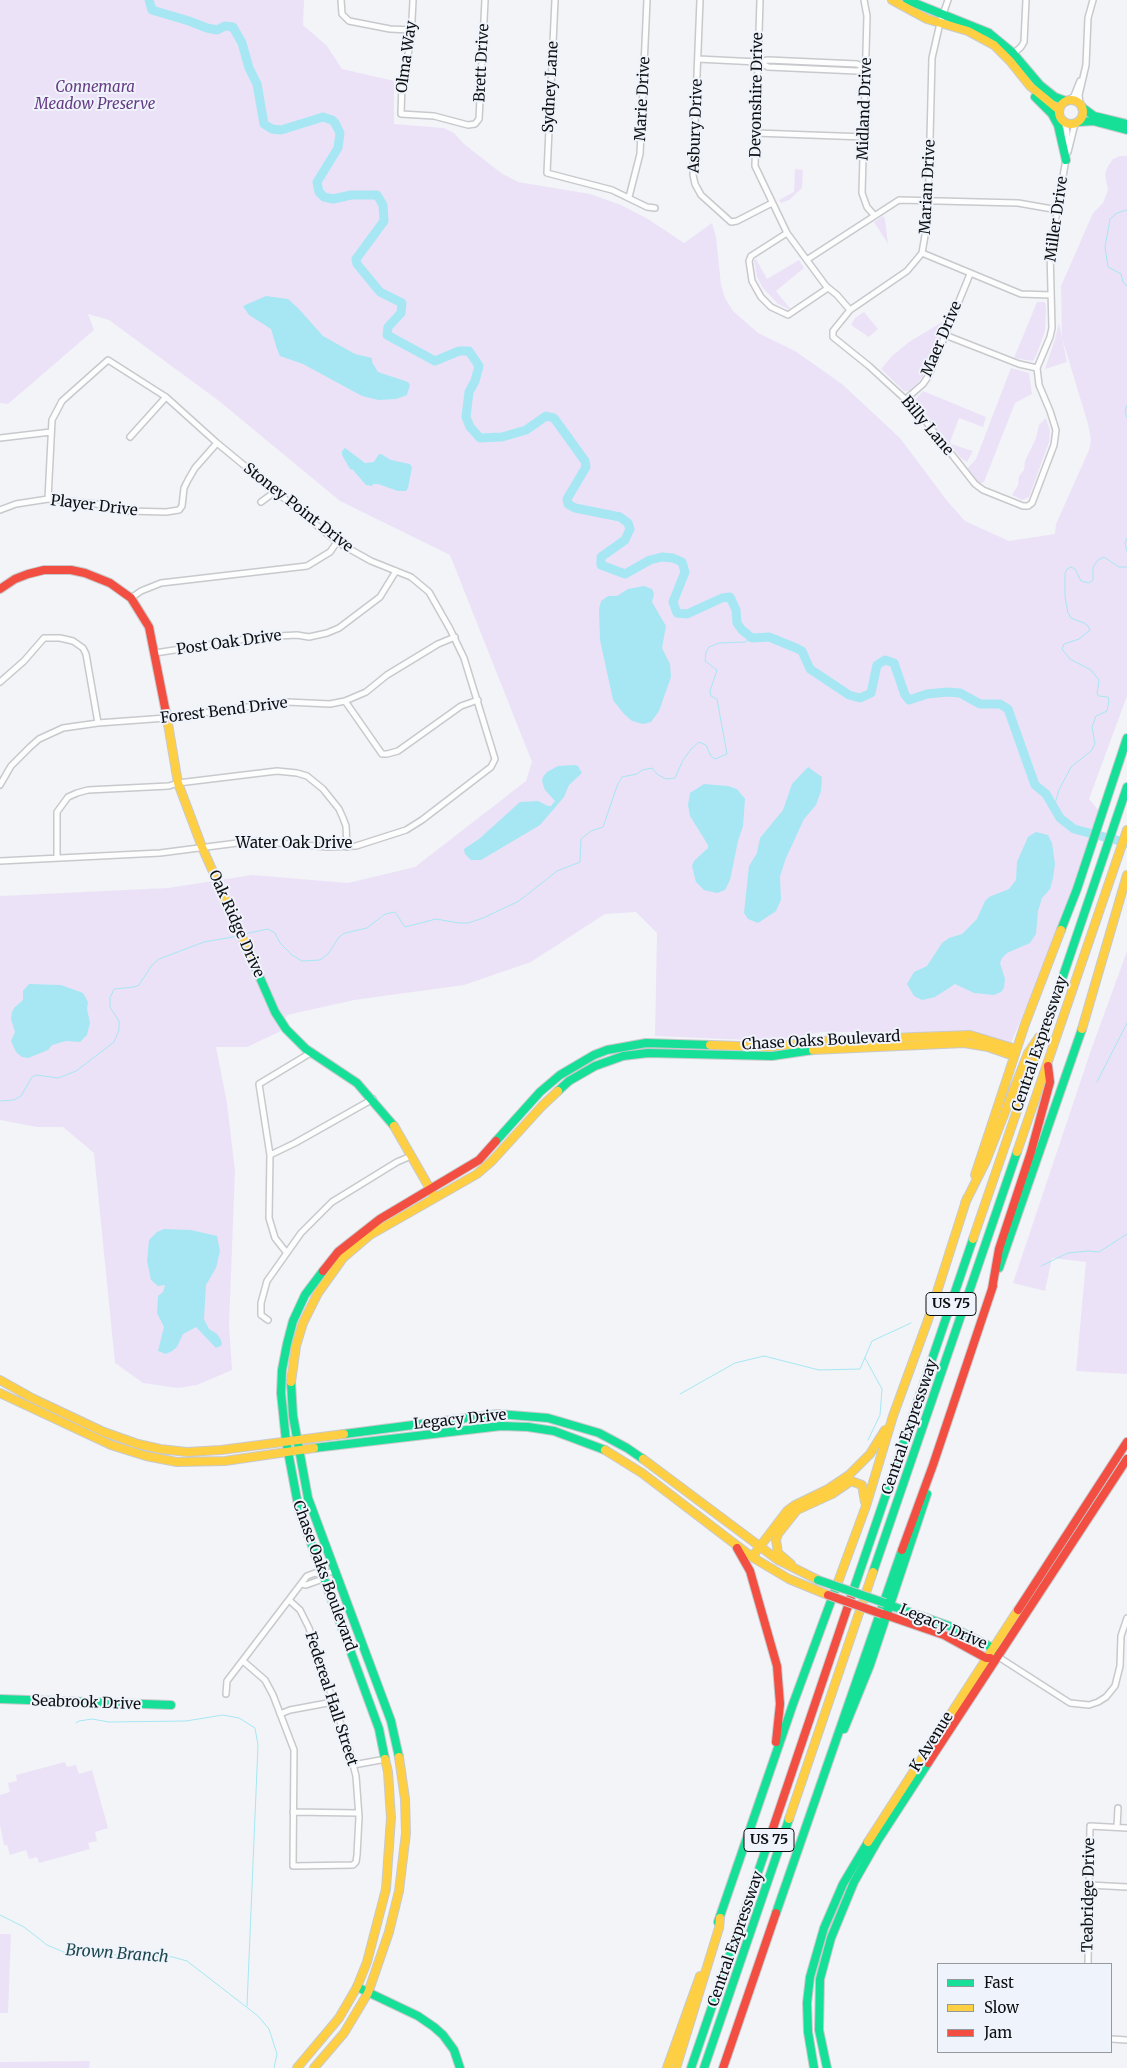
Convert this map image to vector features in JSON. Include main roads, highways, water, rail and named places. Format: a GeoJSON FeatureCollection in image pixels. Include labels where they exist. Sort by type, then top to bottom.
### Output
{"type":"FeatureCollection","features":[{"type":"Feature","properties":{"kind":"main road"},"geometry":{"type":"LineString","coordinates":[[892,0],[927,19],[942,19],[989,33],[1013,54],[1055,98],[1081,105],[1087,113],[1094,116],[1127,124]]}},
{"type":"Feature","properties":{"kind":"main road"},"geometry":{"type":"LineString","coordinates":[[907,0],[994,45],[1027,82],[1043,98],[1059,110]]}},
{"type":"Feature","properties":{"kind":"main road"},"geometry":{"type":"LineString","coordinates":[[1027,82],[1033,95],[1052,114],[1058,124],[1066,160]]}},
{"type":"Feature","properties":{"kind":"main road"},"geometry":{"type":"LineString","coordinates":[[1068,100],[1062,103],[1059,110],[1060,117],[1065,123],[1093,122],[1127,130]]}},
{"type":"Feature","properties":{"kind":"main road"},"geometry":{"type":"LineString","coordinates":[[1077,123],[1083,116],[1081,105]]}},
{"type":"Feature","properties":{"kind":"main road","name":"Oak Ridge Drive"},"geometry":{"type":"LineString","coordinates":[[0,589],[15,579],[28,574],[44,570],[71,570],[85,573],[110,583],[131,598],[149,628],[174,750],[178,783],[202,847],[275,1012],[283,1024],[306,1049],[343,1072],[374,1099],[391,1120],[435,1197]]}},
{"type":"Feature","properties":{"kind":"main road","name":"Central Expressway"},"geometry":{"type":"LineString","coordinates":[[667,2068],[772,1765],[866,1506],[893,1416],[928,1320],[1015,1052],[1086,863],[1127,738]]}},
{"type":"Feature","properties":{"kind":"main road","name":"Central Expressway"},"geometry":{"type":"LineString","coordinates":[[691,2068],[1127,787]]}},
{"type":"Feature","properties":{"kind":"main road","name":"Central Expressway"},"geometry":{"type":"LineString","coordinates":[[704,2068],[1127,830]]}},
{"type":"Feature","properties":{"kind":"main road","name":"Central Expressway"},"geometry":{"type":"LineString","coordinates":[[723,2068],[1072,1061],[1093,996],[1127,876]]}},
{"type":"Feature","properties":{"kind":"main road"},"geometry":{"type":"LineString","coordinates":[[965,1203],[986,1160],[1028,1053],[1048,1021]]}},
{"type":"Feature","properties":{"kind":"main road","name":"Chase Oaks Boulevard"},"geometry":{"type":"LineString","coordinates":[[314,2068],[344,2033],[368,1993],[389,1932],[396,1903],[402,1872],[406,1816],[399,1756],[386,1708],[310,1507],[293,1416],[292,1366],[296,1346],[303,1323],[318,1293],[341,1255],[435,1197],[477,1174],[492,1161],[557,1091],[580,1073],[623,1056],[648,1053],[772,1056],[823,1045],[925,1036],[970,1035],[1015,1052]]}},
{"type":"Feature","properties":{"kind":"main road"},"geometry":{"type":"LineString","coordinates":[[924,1044],[925,1036]]}},
{"type":"Feature","properties":{"kind":"main road","name":"Chase Oaks Boulevard"},"geometry":{"type":"LineString","coordinates":[[297,2068],[334,2025],[357,1987],[367,1962],[384,1899],[389,1870],[391,1818],[386,1759],[371,1702],[299,1510],[286,1441],[281,1393],[283,1364],[292,1321],[305,1295],[323,1270],[380,1220],[479,1160],[540,1092],[560,1075],[594,1055],[621,1047],[652,1043],[768,1047],[964,1042],[1015,1052]]}},
{"type":"Feature","properties":{"kind":"main road"},"geometry":{"type":"LineString","coordinates":[[723,1046],[723,1055]]}},
{"type":"Feature","properties":{"kind":"main road"},"geometry":{"type":"LineString","coordinates":[[621,1047],[623,1056]]}},
{"type":"Feature","properties":{"kind":"main road"},"geometry":{"type":"LineString","coordinates":[[585,1060],[588,1069]]}},
{"type":"Feature","properties":{"kind":"main road"},"geometry":{"type":"LineString","coordinates":[[992,1288],[999,1249],[1031,1152],[1050,1082],[1047,1064]]}},
{"type":"Feature","properties":{"kind":"main road"},"geometry":{"type":"LineString","coordinates":[[283,1364],[292,1366]]}},
{"type":"Feature","properties":{"kind":"main road","name":"Legacy Drive"},"geometry":{"type":"LineString","coordinates":[[0,1380],[94,1428],[138,1444],[169,1450],[205,1452],[511,1414],[548,1418],[576,1425],[627,1448],[698,1498],[760,1547],[800,1573],[949,1626],[993,1648],[996,1656],[986,1658],[944,1635],[814,1590],[790,1579],[752,1557],[620,1458],[598,1446],[563,1433],[511,1426],[430,1434],[207,1462],[166,1460],[131,1452],[89,1435],[0,1393]]}},
{"type":"Feature","properties":{"kind":"main road"},"geometry":{"type":"LineString","coordinates":[[511,1414],[511,1426]]}},
{"type":"Feature","properties":{"kind":"main road"},"geometry":{"type":"LineString","coordinates":[[752,1557],[791,1508],[839,1483],[863,1462],[875,1447],[893,1416]]}},
{"type":"Feature","properties":{"kind":"main road"},"geometry":{"type":"LineString","coordinates":[[428,1423],[430,1434]]}},
{"type":"Feature","properties":{"kind":"main road"},"geometry":{"type":"LineString","coordinates":[[89,1435],[94,1428]]}},
{"type":"Feature","properties":{"kind":"main road","name":"K Avenue"},"geometry":{"type":"LineString","coordinates":[[953,1717],[996,1656],[1095,1500],[1127,1442]]}},
{"type":"Feature","properties":{"kind":"main road"},"geometry":{"type":"LineString","coordinates":[[822,1778],[859,1694],[888,1604],[920,1516],[940,1444]]}},
{"type":"Feature","properties":{"kind":"main road"},"geometry":{"type":"LineString","coordinates":[[620,1458],[627,1448]]}},
{"type":"Feature","properties":{"kind":"main road"},"geometry":{"type":"LineString","coordinates":[[166,1460],[169,1450]]}},
{"type":"Feature","properties":{"kind":"main road","name":"K Avenue"},"geometry":{"type":"LineString","coordinates":[[827,2068],[818,2015],[820,1979],[831,1938],[854,1882],[953,1717],[986,1658],[1095,1500],[1127,1460]]}},
{"type":"Feature","properties":{"kind":"main road"},"geometry":{"type":"LineString","coordinates":[[800,1573],[778,1553],[776,1546],[778,1534],[797,1510],[854,1481],[864,1488],[866,1506]]}},
{"type":"Feature","properties":{"kind":"main road"},"geometry":{"type":"LineString","coordinates":[[683,1504],[694,1504],[698,1498]]}},
{"type":"Feature","properties":{"kind":"main road"},"geometry":{"type":"LineString","coordinates":[[733,1543],[750,1571],[778,1672],[779,1717],[772,1765]]}},
{"type":"Feature","properties":{"kind":"main road"},"geometry":{"type":"LineString","coordinates":[[944,1635],[949,1626]]}},
{"type":"Feature","properties":{"kind":"main road","name":"Seabrook Drive"},"geometry":{"type":"LineString","coordinates":[[0,1699],[145,1706],[171,1705]]}},
{"type":"Feature","properties":{"kind":"main road"},"geometry":{"type":"LineString","coordinates":[[386,1759],[399,1756]]}},
{"type":"Feature","properties":{"kind":"main road","name":"K Avenue"},"geometry":{"type":"LineString","coordinates":[[814,2068],[809,2047],[807,2003],[810,1977],[824,1928],[844,1884],[871,1837],[918,1773]]}},
{"type":"Feature","properties":{"kind":"main road"},"geometry":{"type":"LineString","coordinates":[[391,1818],[406,1816]]}},
{"type":"Feature","properties":{"kind":"main road"},"geometry":{"type":"LineString","coordinates":[[384,1899],[396,1903]]}},
{"type":"Feature","properties":{"kind":"main road"},"geometry":{"type":"LineString","coordinates":[[676,2068],[719,1928],[720,1918]]}},
{"type":"Feature","properties":{"kind":"main road"},"geometry":{"type":"LineString","coordinates":[[810,1977],[820,1979]]}},
{"type":"Feature","properties":{"kind":"main road"},"geometry":{"type":"LineString","coordinates":[[357,1987],[418,2016],[434,2027],[443,2035],[454,2050],[460,2068]]}},
{"type":"Feature","properties":{"kind":"main road"},"geometry":{"type":"LineString","coordinates":[[809,2047],[822,2047]]}},
{"type":"Feature","properties":{"kind":"water"},"geometry":{"type":"Polygon","coordinates":[[[266,296],[288,299],[323,336],[355,354],[372,358],[372,362],[378,372],[408,382],[410,385],[407,395],[396,399],[378,400],[362,396],[303,364],[280,356],[271,329],[249,315],[243,306],[266,296]]]}},
{"type":"Feature","properties":{"kind":"water"},"geometry":{"type":"Polygon","coordinates":[[[345,448],[365,463],[374,462],[379,454],[381,454],[391,460],[410,464],[412,467],[406,491],[398,491],[378,484],[366,485],[350,469],[342,455],[342,451],[345,448]]]}},
{"type":"Feature","properties":{"kind":"water"},"geometry":{"type":"Polygon","coordinates":[[[644,586],[652,589],[654,594],[652,602],[666,626],[662,648],[670,664],[671,677],[659,711],[651,722],[643,724],[632,721],[613,700],[600,640],[599,609],[601,601],[608,596],[617,596],[628,589],[644,586]]]}},
{"type":"Feature","properties":{"kind":"water"},"geometry":{"type":"Polygon","coordinates":[[[558,766],[578,766],[582,773],[569,785],[564,797],[540,825],[481,860],[471,860],[465,854],[464,849],[479,839],[520,802],[538,801],[551,806],[555,801],[545,790],[542,781],[543,777],[547,772],[558,766]]]}},
{"type":"Feature","properties":{"kind":"water"},"geometry":{"type":"Polygon","coordinates":[[[808,767],[822,777],[821,791],[816,805],[804,819],[786,858],[780,876],[781,900],[776,911],[758,923],[748,919],[744,913],[749,866],[757,853],[760,838],[783,810],[792,784],[808,767]]]}},
{"type":"Feature","properties":{"kind":"water"},"geometry":{"type":"Polygon","coordinates":[[[704,784],[728,786],[737,789],[745,799],[743,826],[730,880],[725,890],[717,893],[704,890],[696,882],[692,866],[694,861],[708,848],[690,816],[688,805],[690,793],[704,784]]]}},
{"type":"Feature","properties":{"kind":"water"},"geometry":{"type":"Polygon","coordinates":[[[1036,832],[1048,835],[1052,843],[1055,864],[1053,878],[1050,889],[1042,898],[1038,911],[1036,934],[1030,943],[1007,953],[1002,958],[1000,963],[1005,979],[1004,988],[1001,992],[994,995],[974,993],[955,984],[935,997],[922,1000],[914,996],[907,984],[914,972],[927,966],[942,943],[949,938],[962,934],[977,919],[985,901],[989,897],[1009,889],[1016,880],[1017,862],[1028,837],[1036,832]]]}},
{"type":"Feature","properties":{"kind":"water"},"geometry":{"type":"Polygon","coordinates":[[[29,984],[61,985],[83,993],[88,1002],[87,1009],[90,1023],[87,1035],[80,1042],[66,1041],[52,1045],[48,1050],[28,1058],[22,1057],[16,1052],[11,1041],[15,1032],[11,1019],[12,1012],[23,1000],[23,991],[29,984]]]}},
{"type":"Feature","properties":{"kind":"water"},"geometry":{"type":"Polygon","coordinates":[[[164,1229],[191,1230],[217,1236],[220,1251],[216,1268],[206,1285],[204,1319],[209,1329],[217,1334],[221,1340],[222,1345],[216,1348],[196,1327],[183,1334],[177,1347],[172,1351],[166,1354],[158,1351],[164,1327],[157,1313],[158,1296],[163,1292],[165,1285],[158,1286],[151,1280],[147,1261],[149,1240],[157,1232],[164,1229]]]}},
{"type":"Feature","properties":{"kind":"waterway"},"geometry":{"type":"LineString","coordinates":[[149,0],[152,10],[207,28],[217,30],[225,26],[233,27],[242,43],[249,68],[257,84],[264,124],[272,129],[281,130],[323,117],[335,123],[340,133],[338,148],[317,182],[319,192],[324,197],[333,199],[351,195],[377,195],[383,205],[384,221],[356,259],[357,264],[380,292],[402,303],[401,313],[388,327],[387,335],[435,361],[459,351],[469,351],[479,366],[475,381],[469,392],[466,417],[470,427],[480,438],[502,437],[526,430],[546,416],[554,418],[585,461],[586,467],[567,499],[568,504],[575,508],[620,517],[628,523],[630,529],[625,540],[601,557],[601,565],[625,574],[650,560],[662,557],[673,558],[682,562],[685,572],[673,602],[677,613],[687,614],[722,598],[730,597],[736,610],[737,623],[742,630],[752,638],[769,637],[802,651],[810,669],[849,695],[860,698],[871,693],[877,665],[885,660],[894,663],[905,695],[909,700],[927,694],[947,692],[960,693],[980,704],[1000,704],[1008,709],[1035,785],[1046,794],[1060,818],[1074,829],[1127,843]]}},
{"type":"Feature","properties":{"kind":"waterway"},"geometry":{"type":"LineString","coordinates":[[1127,210],[1117,213],[1110,219],[1105,247],[1108,267],[1121,274],[1123,282],[1127,286]]}},
{"type":"Feature","properties":{"kind":"waterway"},"geometry":{"type":"LineString","coordinates":[[1127,405],[1125,411],[1127,418]]}},
{"type":"Feature","properties":{"kind":"waterway"},"geometry":{"type":"LineString","coordinates":[[1127,538],[1125,543],[1127,551]]}},
{"type":"Feature","properties":{"kind":"waterway"},"geometry":{"type":"LineString","coordinates":[[1054,807],[1059,790],[1071,767],[1091,751],[1095,744],[1092,727],[1096,716],[1107,711],[1109,701],[1108,697],[1097,694],[1099,680],[1091,670],[1070,659],[1062,649],[1064,644],[1079,639],[1090,630],[1084,623],[1071,618],[1068,613],[1065,597],[1065,573],[1071,567],[1075,569],[1081,581],[1089,583],[1093,580],[1093,567],[1098,560],[1104,557],[1119,567],[1127,567]]}},
{"type":"Feature","properties":{"kind":"waterway"},"geometry":{"type":"LineString","coordinates":[[244,934],[268,929],[275,933],[280,943],[292,955],[302,961],[320,960],[328,954],[339,937],[345,933],[367,928],[385,914],[395,912],[405,927],[436,919],[468,923],[519,901],[557,871],[580,862],[581,839],[591,831],[603,827],[622,777],[652,768],[657,774],[666,779],[675,778],[683,760],[699,742],[706,745],[711,756],[715,759],[727,754],[717,699],[711,696],[710,691],[717,670],[705,661],[706,652],[709,647],[719,643],[745,642],[752,638]]}},
{"type":"Feature","properties":{"kind":"waterway"},"geometry":{"type":"LineString","coordinates":[[0,1101],[14,1100],[21,1096],[32,1077],[36,1075],[58,1078],[76,1071],[114,1042],[119,1030],[119,1021],[110,1007],[110,998],[114,989],[139,985],[152,965],[159,959],[204,942],[238,936]]}},
{"type":"Feature","properties":{"kind":"waterway"},"geometry":{"type":"LineString","coordinates":[[1097,1082],[1127,1023]]}},
{"type":"Feature","properties":{"kind":"waterway"},"geometry":{"type":"LineString","coordinates":[[1041,1266],[1068,1253],[1099,1252],[1127,1234]]}},
{"type":"Feature","properties":{"kind":"waterway"},"geometry":{"type":"LineString","coordinates":[[680,1394],[735,1363],[764,1356],[819,1370],[860,1369],[872,1341],[911,1323]]}},
{"type":"Feature","properties":{"kind":"waterway"},"geometry":{"type":"LineString","coordinates":[[865,1358],[882,1389],[880,1415],[868,1440]]}},
{"type":"Feature","properties":{"kind":"waterway"},"geometry":{"type":"LineString","coordinates":[[76,1723],[92,1719],[109,1722],[186,1721],[223,1715],[239,1718],[255,1728],[258,1745],[247,2006]]}},
{"type":"Feature","properties":{"kind":"waterway","name":"Brown Branch"},"geometry":{"type":"LineString","coordinates":[[0,1915],[24,1927],[47,1945],[66,1953],[173,1957],[187,1961],[258,2016],[269,2029],[277,2054],[274,2068]]}},
{"type":"Feature","properties":{"kind":"park label","name":"Connemara Meadow Preserve"},"geometry":{"type":"Point","coordinates":[95,96]}}]}
